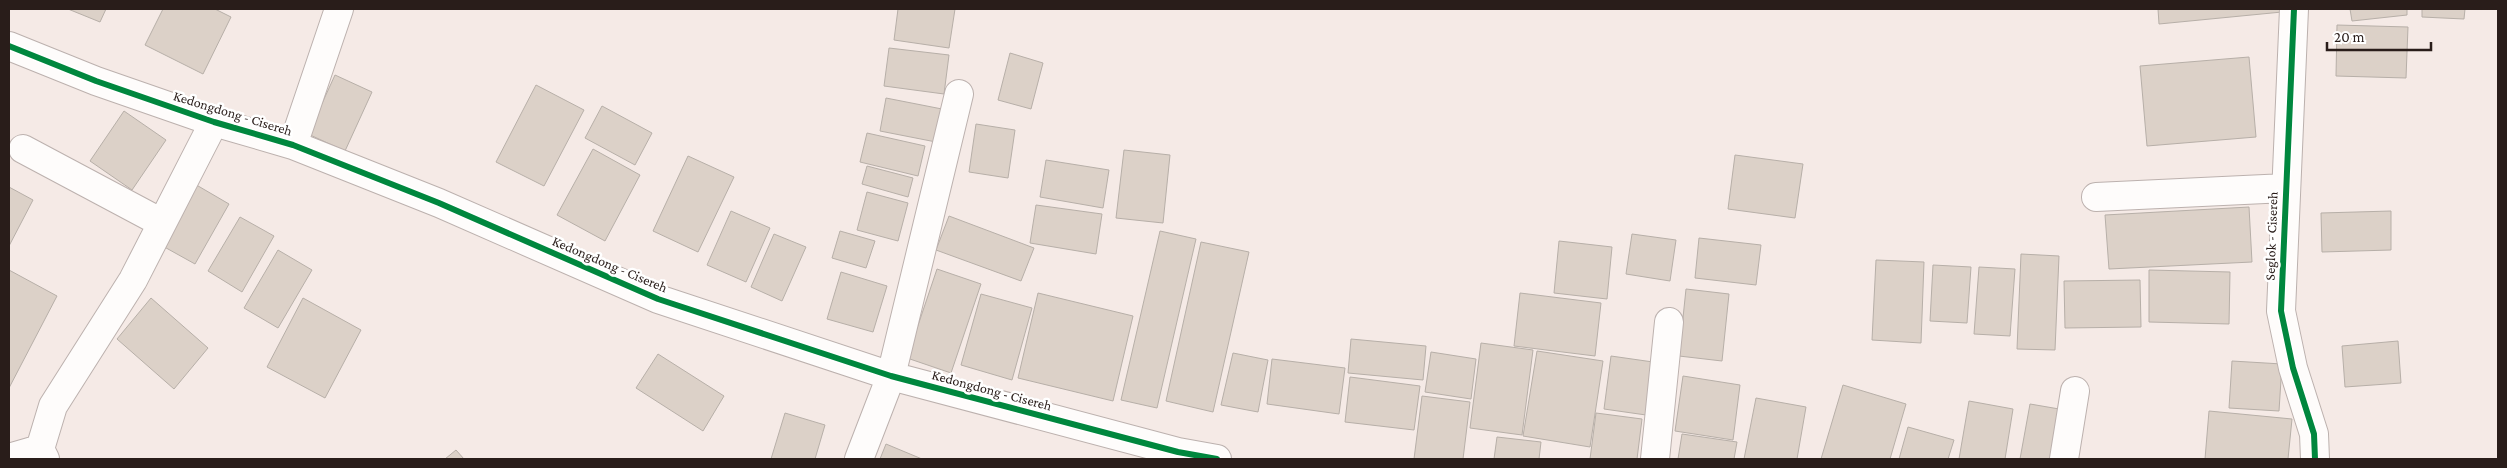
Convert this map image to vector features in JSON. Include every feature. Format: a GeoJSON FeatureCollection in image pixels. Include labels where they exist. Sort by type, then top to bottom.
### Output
{"type":"FeatureCollection","features":[{"type":"Feature","properties":{"kind":"street"},"geometry":{"type":"LineString","coordinates":[[293,145],[339,9]]}},
{"type":"Feature","properties":{"kind":"street","name":"Seglok - Cisereh"},"geometry":{"type":"LineString","coordinates":[[2294,9],[2281,311],[2293,368],[2314,434],[2315,459]]}},
{"type":"Feature","properties":{"kind":"street","name":"Kedongdong - Cisereh"},"geometry":{"type":"LineString","coordinates":[[9,46],[96,81],[214,122],[293,145],[439,203],[658,299],[890,376],[1178,452],[1217,459]]}},
{"type":"Feature","properties":{"kind":"street"},"geometry":{"type":"LineString","coordinates":[[859,459],[890,376],[959,94]]}},
{"type":"Feature","properties":{"kind":"street"},"geometry":{"type":"LineString","coordinates":[[9,458],[43,454],[53,406],[133,280],[214,122]]}},
{"type":"Feature","properties":{"kind":"street"},"geometry":{"type":"LineString","coordinates":[[22,149],[162,223]]}},
{"type":"Feature","properties":{"kind":"street"},"geometry":{"type":"LineString","coordinates":[[2096,197],[2286,188]]}},
{"type":"Feature","properties":{"kind":"street"},"geometry":{"type":"LineString","coordinates":[[1655,459],[1669,322]]}},
{"type":"Feature","properties":{"kind":"street"},"geometry":{"type":"LineString","coordinates":[[2064,459],[2075,391]]}},
{"type":"Feature","properties":{"kind":"building"},"geometry":{"type":"Polygon","coordinates":[[[68,9],[106,9],[100,22],[68,9]]]}},
{"type":"Feature","properties":{"kind":"building"},"geometry":{"type":"Polygon","coordinates":[[[163,9],[215,9],[231,17],[203,74],[145,45],[163,9]]]}},
{"type":"Feature","properties":{"kind":"building"},"geometry":{"type":"Polygon","coordinates":[[[898,9],[955,9],[949,48],[894,40],[898,9]]]}},
{"type":"Feature","properties":{"kind":"building"},"geometry":{"type":"Polygon","coordinates":[[[2158,9],[2282,9],[2282,12],[2159,24],[2158,9]]]}},
{"type":"Feature","properties":{"kind":"building"},"geometry":{"type":"Polygon","coordinates":[[[2350,9],[2407,9],[2407,15],[2352,21],[2350,9]]]}},
{"type":"Feature","properties":{"kind":"building"},"geometry":{"type":"Polygon","coordinates":[[[2422,9],[2465,9],[2464,19],[2422,17],[2422,9]]]}},
{"type":"Feature","properties":{"kind":"building"},"geometry":{"type":"Polygon","coordinates":[[[2337,25],[2408,27],[2406,78],[2336,76],[2337,25]]]}},
{"type":"Feature","properties":{"kind":"building"},"geometry":{"type":"Polygon","coordinates":[[[889,48],[949,55],[944,94],[884,86],[889,48]]]}},
{"type":"Feature","properties":{"kind":"building"},"geometry":{"type":"Polygon","coordinates":[[[1010,53],[1043,63],[1031,109],[998,100],[1010,53]]]}},
{"type":"Feature","properties":{"kind":"building"},"geometry":{"type":"Polygon","coordinates":[[[2249,57],[2256,137],[2147,146],[2140,66],[2249,57]]]}},
{"type":"Feature","properties":{"kind":"building"},"geometry":{"type":"Polygon","coordinates":[[[335,75],[372,92],[345,151],[308,134],[335,75]]]}},
{"type":"Feature","properties":{"kind":"building"},"geometry":{"type":"Polygon","coordinates":[[[536,85],[584,110],[544,186],[496,162],[536,85]]]}},
{"type":"Feature","properties":{"kind":"building"},"geometry":{"type":"Polygon","coordinates":[[[886,98],[942,109],[936,142],[880,131],[886,98]]]}},
{"type":"Feature","properties":{"kind":"building"},"geometry":{"type":"Polygon","coordinates":[[[602,106],[652,133],[635,165],[585,138],[602,106]]]}},
{"type":"Feature","properties":{"kind":"building"},"geometry":{"type":"Polygon","coordinates":[[[124,111],[166,140],[132,190],[90,161],[124,111]]]}},
{"type":"Feature","properties":{"kind":"building"},"geometry":{"type":"Polygon","coordinates":[[[976,124],[1015,130],[1008,178],[969,172],[976,124]]]}},
{"type":"Feature","properties":{"kind":"building"},"geometry":{"type":"Polygon","coordinates":[[[867,133],[925,146],[918,176],[860,162],[867,133]]]}},
{"type":"Feature","properties":{"kind":"building"},"geometry":{"type":"Polygon","coordinates":[[[593,149],[640,175],[605,241],[557,215],[593,149]]]}},
{"type":"Feature","properties":{"kind":"building"},"geometry":{"type":"Polygon","coordinates":[[[1124,150],[1170,155],[1163,223],[1116,218],[1124,150]]]}},
{"type":"Feature","properties":{"kind":"building"},"geometry":{"type":"Polygon","coordinates":[[[1735,155],[1803,164],[1795,218],[1728,209],[1735,155]]]}},
{"type":"Feature","properties":{"kind":"building"},"geometry":{"type":"Polygon","coordinates":[[[688,156],[734,177],[698,252],[653,231],[688,156]]]}},
{"type":"Feature","properties":{"kind":"building"},"geometry":{"type":"Polygon","coordinates":[[[1046,160],[1109,170],[1103,208],[1040,197],[1046,160]]]}},
{"type":"Feature","properties":{"kind":"building"},"geometry":{"type":"Polygon","coordinates":[[[867,166],[913,178],[908,197],[862,184],[867,166]]]}},
{"type":"Feature","properties":{"kind":"building"},"geometry":{"type":"Polygon","coordinates":[[[193,183],[229,204],[195,264],[159,244],[193,183]]]}},
{"type":"Feature","properties":{"kind":"building"},"geometry":{"type":"Polygon","coordinates":[[[9,187],[33,200],[9,246],[9,187]]]}},
{"type":"Feature","properties":{"kind":"building"},"geometry":{"type":"Polygon","coordinates":[[[867,192],[908,203],[898,241],[857,230],[867,192]]]}},
{"type":"Feature","properties":{"kind":"building"},"geometry":{"type":"Polygon","coordinates":[[[1036,205],[1102,214],[1096,254],[1030,243],[1036,205]]]}},
{"type":"Feature","properties":{"kind":"building"},"geometry":{"type":"Polygon","coordinates":[[[2249,207],[2252,262],[2109,269],[2105,215],[2249,207]]]}},
{"type":"Feature","properties":{"kind":"building"},"geometry":{"type":"Polygon","coordinates":[[[731,211],[770,228],[746,282],[707,265],[731,211]]]}},
{"type":"Feature","properties":{"kind":"building"},"geometry":{"type":"Polygon","coordinates":[[[2391,211],[2391,250],[2322,252],[2321,213],[2391,211]]]}},
{"type":"Feature","properties":{"kind":"building"},"geometry":{"type":"Polygon","coordinates":[[[949,216],[1034,248],[1021,281],[936,250],[949,216]]]}},
{"type":"Feature","properties":{"kind":"building"},"geometry":{"type":"Polygon","coordinates":[[[240,217],[274,236],[242,292],[208,271],[240,217]]]}},
{"type":"Feature","properties":{"kind":"building"},"geometry":{"type":"Polygon","coordinates":[[[840,231],[875,241],[866,268],[832,258],[840,231]]]}},
{"type":"Feature","properties":{"kind":"building"},"geometry":{"type":"Polygon","coordinates":[[[1160,231],[1196,239],[1157,408],[1121,400],[1160,231]]]}},
{"type":"Feature","properties":{"kind":"building"},"geometry":{"type":"Polygon","coordinates":[[[774,234],[806,247],[782,301],[751,287],[774,234]]]}},
{"type":"Feature","properties":{"kind":"building"},"geometry":{"type":"Polygon","coordinates":[[[1632,234],[1676,240],[1670,281],[1626,274],[1632,234]]]}},
{"type":"Feature","properties":{"kind":"building"},"geometry":{"type":"Polygon","coordinates":[[[1699,238],[1761,245],[1756,285],[1695,278],[1699,238]]]}},
{"type":"Feature","properties":{"kind":"building"},"geometry":{"type":"Polygon","coordinates":[[[1559,241],[1612,247],[1607,299],[1554,293],[1559,241]]]}},
{"type":"Feature","properties":{"kind":"building"},"geometry":{"type":"Polygon","coordinates":[[[1201,242],[1249,252],[1213,412],[1166,401],[1201,242]]]}},
{"type":"Feature","properties":{"kind":"building"},"geometry":{"type":"Polygon","coordinates":[[[278,250],[312,270],[278,328],[244,308],[278,250]]]}},
{"type":"Feature","properties":{"kind":"building"},"geometry":{"type":"Polygon","coordinates":[[[2021,254],[2059,256],[2055,350],[2017,349],[2021,254]]]}},
{"type":"Feature","properties":{"kind":"building"},"geometry":{"type":"Polygon","coordinates":[[[1876,260],[1924,262],[1921,343],[1872,340],[1876,260]]]}},
{"type":"Feature","properties":{"kind":"building"},"geometry":{"type":"Polygon","coordinates":[[[1933,265],[1971,267],[1967,323],[1930,321],[1933,265]]]}},
{"type":"Feature","properties":{"kind":"building"},"geometry":{"type":"Polygon","coordinates":[[[1979,267],[2015,269],[2010,336],[1974,334],[1979,267]]]}},
{"type":"Feature","properties":{"kind":"building"},"geometry":{"type":"Polygon","coordinates":[[[937,269],[981,284],[951,373],[907,358],[937,269]]]}},
{"type":"Feature","properties":{"kind":"building"},"geometry":{"type":"Polygon","coordinates":[[[9,270],[57,296],[9,388],[9,270]]]}},
{"type":"Feature","properties":{"kind":"building"},"geometry":{"type":"Polygon","coordinates":[[[2149,270],[2230,272],[2229,324],[2149,322],[2149,270]]]}},
{"type":"Feature","properties":{"kind":"building"},"geometry":{"type":"Polygon","coordinates":[[[841,272],[887,286],[873,332],[827,319],[841,272]]]}},
{"type":"Feature","properties":{"kind":"building"},"geometry":{"type":"Polygon","coordinates":[[[2140,280],[2141,327],[2065,328],[2064,281],[2140,280]]]}},
{"type":"Feature","properties":{"kind":"building"},"geometry":{"type":"Polygon","coordinates":[[[1686,289],[1729,294],[1722,361],[1679,356],[1686,289]]]}},
{"type":"Feature","properties":{"kind":"building"},"geometry":{"type":"Polygon","coordinates":[[[1038,293],[1133,316],[1113,401],[1018,378],[1038,293]]]}},
{"type":"Feature","properties":{"kind":"building"},"geometry":{"type":"Polygon","coordinates":[[[1520,293],[1601,303],[1595,356],[1514,346],[1520,293]]]}},
{"type":"Feature","properties":{"kind":"building"},"geometry":{"type":"Polygon","coordinates":[[[981,294],[1032,308],[1012,380],[961,365],[981,294]]]}},
{"type":"Feature","properties":{"kind":"building"},"geometry":{"type":"Polygon","coordinates":[[[151,298],[208,348],[174,389],[117,339],[151,298]]]}},
{"type":"Feature","properties":{"kind":"building"},"geometry":{"type":"Polygon","coordinates":[[[303,298],[361,330],[325,398],[267,367],[303,298]]]}},
{"type":"Feature","properties":{"kind":"building"},"geometry":{"type":"Polygon","coordinates":[[[1351,339],[1426,346],[1423,380],[1348,373],[1351,339]]]}},
{"type":"Feature","properties":{"kind":"building"},"geometry":{"type":"Polygon","coordinates":[[[2398,341],[2401,383],[2345,387],[2342,346],[2398,341]]]}},
{"type":"Feature","properties":{"kind":"building"},"geometry":{"type":"Polygon","coordinates":[[[1481,343],[1533,350],[1522,435],[1470,428],[1481,343]]]}},
{"type":"Feature","properties":{"kind":"building"},"geometry":{"type":"Polygon","coordinates":[[[1537,351],[1603,361],[1590,447],[1523,436],[1537,351]]]}},
{"type":"Feature","properties":{"kind":"building"},"geometry":{"type":"Polygon","coordinates":[[[1431,352],[1476,359],[1471,399],[1425,392],[1431,352]]]}},
{"type":"Feature","properties":{"kind":"building"},"geometry":{"type":"Polygon","coordinates":[[[1233,353],[1268,360],[1258,412],[1221,405],[1233,353]]]}},
{"type":"Feature","properties":{"kind":"building"},"geometry":{"type":"Polygon","coordinates":[[[658,354],[724,396],[703,431],[636,388],[658,354]]]}},
{"type":"Feature","properties":{"kind":"building"},"geometry":{"type":"Polygon","coordinates":[[[1611,356],[1653,362],[1646,415],[1604,409],[1611,356]]]}},
{"type":"Feature","properties":{"kind":"building"},"geometry":{"type":"Polygon","coordinates":[[[1272,359],[1345,368],[1339,414],[1267,404],[1272,359]]]}},
{"type":"Feature","properties":{"kind":"building"},"geometry":{"type":"Polygon","coordinates":[[[2232,361],[2282,364],[2279,411],[2229,408],[2232,361]]]}},
{"type":"Feature","properties":{"kind":"building"},"geometry":{"type":"Polygon","coordinates":[[[1683,376],[1740,385],[1733,440],[1675,431],[1683,376]]]}},
{"type":"Feature","properties":{"kind":"building"},"geometry":{"type":"Polygon","coordinates":[[[1350,377],[1420,386],[1414,430],[1345,422],[1350,377]]]}},
{"type":"Feature","properties":{"kind":"building"},"geometry":{"type":"Polygon","coordinates":[[[1843,385],[1906,404],[1890,459],[1821,459],[1843,385]]]}},
{"type":"Feature","properties":{"kind":"building"},"geometry":{"type":"Polygon","coordinates":[[[1422,396],[1470,402],[1463,459],[1414,459],[1422,396]]]}},
{"type":"Feature","properties":{"kind":"building"},"geometry":{"type":"Polygon","coordinates":[[[1756,398],[1806,407],[1797,459],[1744,459],[1756,398]]]}},
{"type":"Feature","properties":{"kind":"building"},"geometry":{"type":"Polygon","coordinates":[[[1969,401],[2013,409],[2005,459],[1959,459],[1969,401]]]}},
{"type":"Feature","properties":{"kind":"building"},"geometry":{"type":"Polygon","coordinates":[[[2030,404],[2065,410],[2057,459],[2020,459],[2030,404]]]}},
{"type":"Feature","properties":{"kind":"building"},"geometry":{"type":"Polygon","coordinates":[[[2209,411],[2292,419],[2288,459],[2205,459],[2209,411]]]}},
{"type":"Feature","properties":{"kind":"building"},"geometry":{"type":"Polygon","coordinates":[[[785,413],[825,425],[815,459],[771,459],[785,413]]]}},
{"type":"Feature","properties":{"kind":"building"},"geometry":{"type":"Polygon","coordinates":[[[1596,413],[1642,419],[1637,459],[1590,459],[1596,413]]]}},
{"type":"Feature","properties":{"kind":"building"},"geometry":{"type":"Polygon","coordinates":[[[1908,427],[1954,440],[1948,459],[1899,459],[1908,427]]]}},
{"type":"Feature","properties":{"kind":"building"},"geometry":{"type":"Polygon","coordinates":[[[1682,434],[1737,442],[1734,459],[1678,459],[1682,434]]]}},
{"type":"Feature","properties":{"kind":"building"},"geometry":{"type":"Polygon","coordinates":[[[1497,437],[1541,442],[1539,459],[1494,459],[1497,437]]]}},
{"type":"Feature","properties":{"kind":"building"},"geometry":{"type":"Polygon","coordinates":[[[886,444],[922,459],[880,459],[886,444]]]}},
{"type":"Feature","properties":{"kind":"building"},"geometry":{"type":"Polygon","coordinates":[[[456,450],[464,459],[445,459],[456,450]]]}},
{"type":"Feature","properties":{"kind":"cycle path"},"geometry":{"type":"LineString","coordinates":[[2294,9],[2281,311],[2293,368],[2314,434],[2315,459]]}},
{"type":"Feature","properties":{"kind":"cycle path"},"geometry":{"type":"LineString","coordinates":[[9,46],[96,81],[214,122],[293,145],[439,203],[658,299],[891,376],[1178,452],[1217,459]]}}]}
